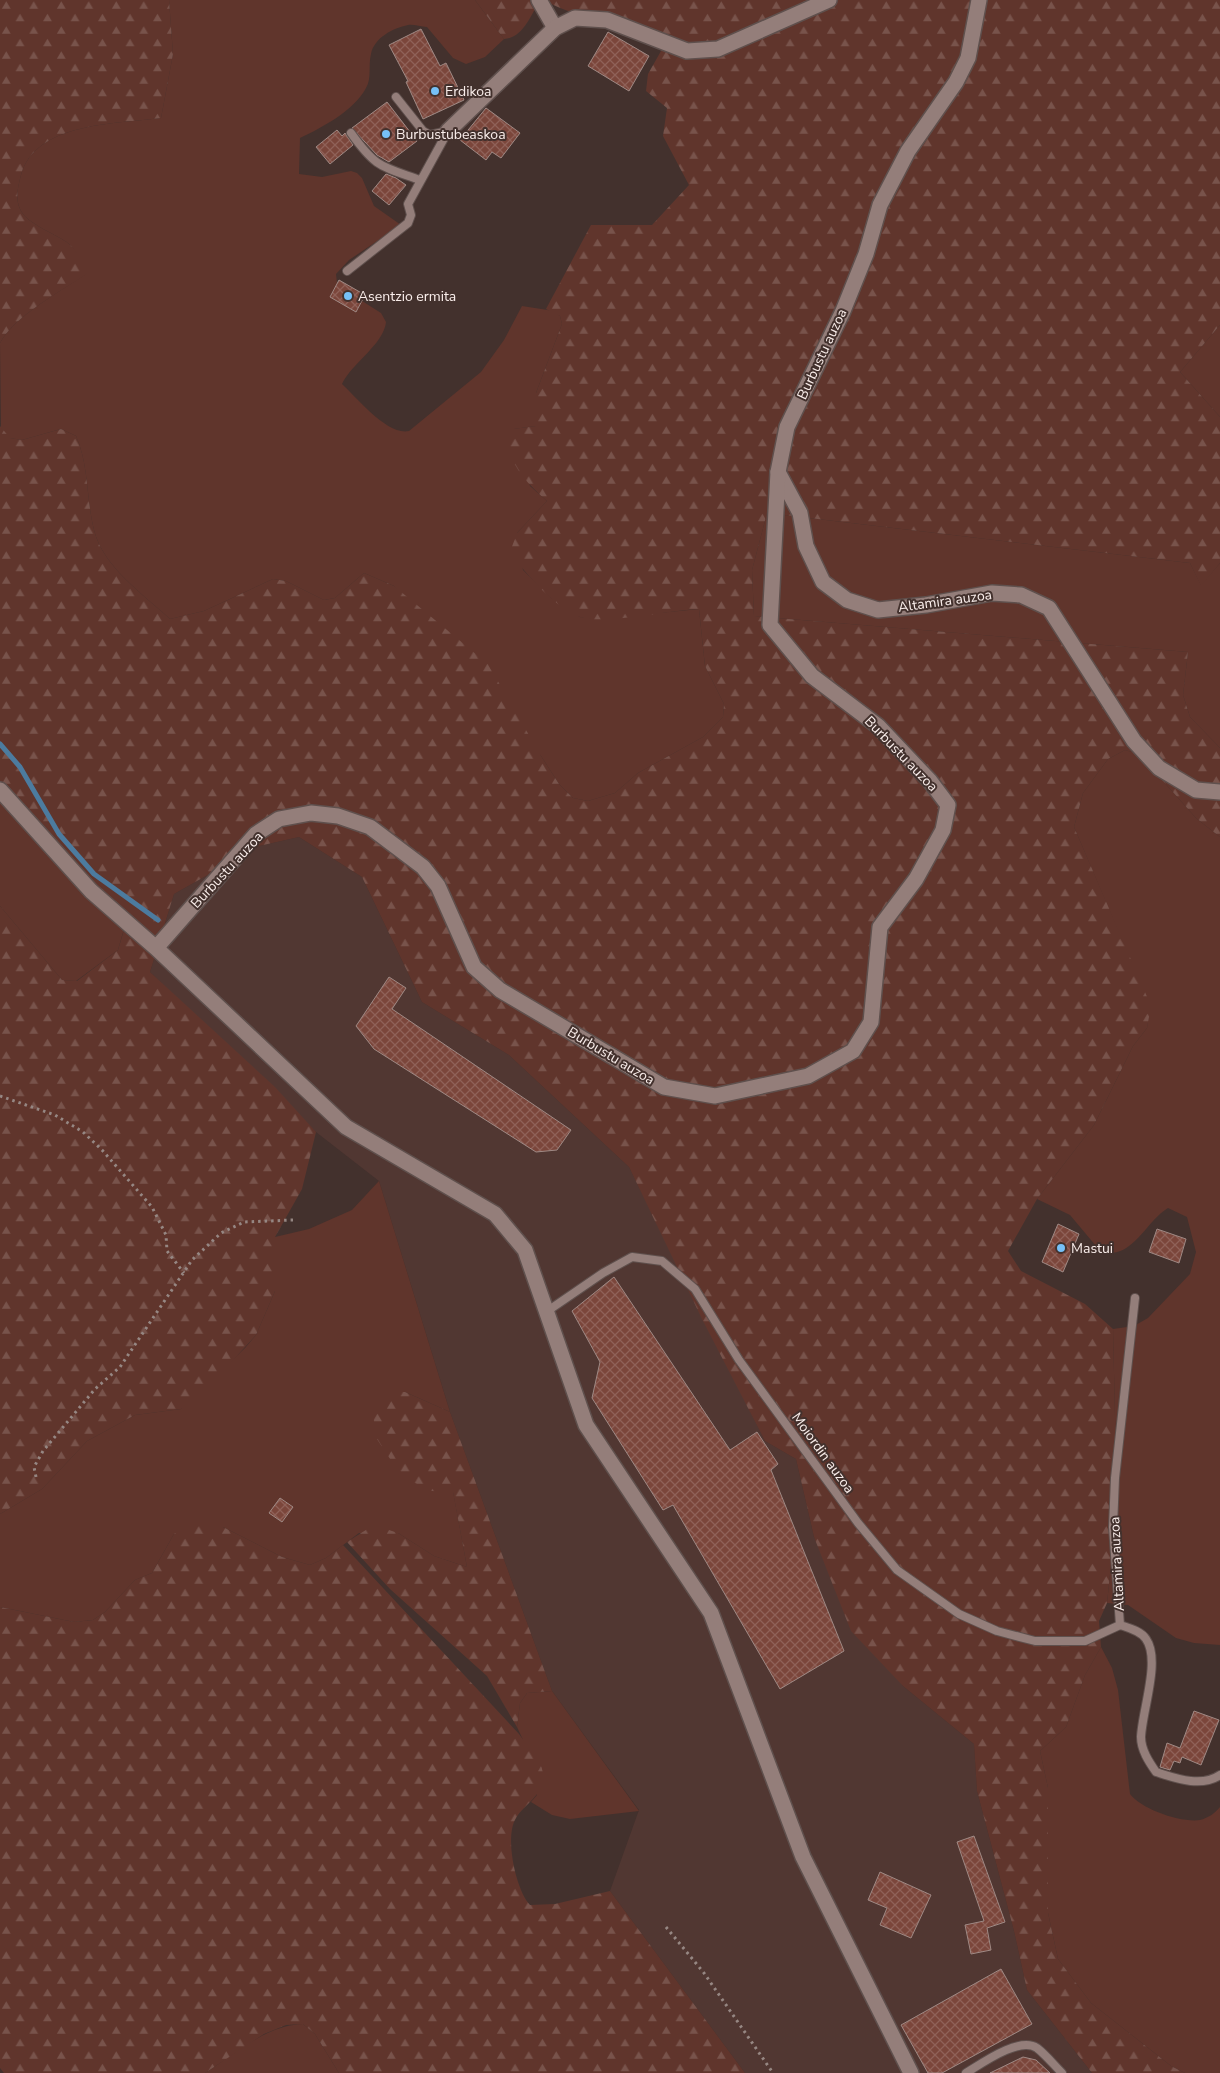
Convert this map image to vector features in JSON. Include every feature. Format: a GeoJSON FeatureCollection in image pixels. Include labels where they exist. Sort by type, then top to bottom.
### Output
{"type":"FeatureCollection","features":[{"type":"Feature","properties":{"kind":"street"},"geometry":{"type":"LineString","coordinates":[[540,0],[555,28]]}},
{"type":"Feature","properties":{"kind":"street"},"geometry":{"type":"LineString","coordinates":[[448,131],[555,28],[574,18],[607,20],[687,51],[718,49],[829,0]]}},
{"type":"Feature","properties":{"kind":"street","name":"Burbustu auzoa"},"geometry":{"type":"LineString","coordinates":[[156,948],[256,834],[279,819],[310,813],[338,816],[370,827],[423,866],[438,886],[474,967],[500,990],[664,1087],[715,1096],[808,1076],[853,1051],[871,1022],[880,926],[916,879],[942,830],[948,805],[930,781],[878,726],[812,676],[770,625],[778,472],[787,427],[846,303],[866,254],[880,205],[908,151],[956,82],[968,58],[979,0]]}},
{"type":"Feature","properties":{"kind":"street","name":"Altamira auzoa"},"geometry":{"type":"LineString","coordinates":[[778,472],[800,513],[806,546],[823,582],[847,600],[878,610],[926,606],[992,593],[1021,594],[1048,608],[1134,742],[1159,768],[1196,790],[1220,792]]}},
{"type":"Feature","properties":{"kind":"street"},"geometry":{"type":"LineString","coordinates":[[0,790],[91,891],[156,948],[351,1130],[495,1214],[525,1250],[586,1425],[711,1613],[803,1857],[911,2073]]}},
{"type":"Feature","properties":{"kind":"lane"},"geometry":{"type":"LineString","coordinates":[[396,98],[423,131],[430,135],[448,131]]}},
{"type":"Feature","properties":{"kind":"lane"},"geometry":{"type":"LineString","coordinates":[[347,271],[408,223],[411,215],[408,204],[448,131]]}},
{"type":"Feature","properties":{"kind":"lane"},"geometry":{"type":"LineString","coordinates":[[351,133],[374,162],[420,180]]}},
{"type":"Feature","properties":{"kind":"lane","name":"Moiordin auzoa"},"geometry":{"type":"LineString","coordinates":[[546,1312],[603,1273],[632,1257],[662,1261],[694,1289],[739,1360],[858,1523],[897,1570],[959,1614],[997,1631],[1035,1641],[1085,1641],[1120,1625]]}},
{"type":"Feature","properties":{"kind":"lane","name":"Altamira auzoa"},"geometry":{"type":"LineString","coordinates":[[1134,1298],[1115,1478],[1114,1527],[1120,1625],[1136,1630],[1146,1638],[1153,1652],[1141,1739],[1146,1758],[1156,1772],[1183,1780],[1200,1782],[1220,1775]]}},
{"type":"Feature","properties":{"kind":"lane"},"geometry":{"type":"LineString","coordinates":[[966,2073],[1021,2045],[1035,2047],[1062,2073]]}},
{"type":"Feature","properties":{"kind":"path"},"geometry":{"type":"LineString","coordinates":[[0,1096],[55,1115],[83,1132],[102,1150],[152,1206],[166,1235],[167,1251],[184,1272]]}},
{"type":"Feature","properties":{"kind":"path"},"geometry":{"type":"LineString","coordinates":[[36,1477],[34,1467],[43,1451],[95,1389],[120,1368],[192,1260],[221,1233],[244,1222],[293,1220]]}},
{"type":"Feature","properties":{"kind":"path"},"geometry":{"type":"LineString","coordinates":[[666,1927],[704,1973],[773,2073]]}},
{"type":"Feature","properties":{"kind":"shaded area"},"geometry":{"type":"Polygon","coordinates":[[[299,837],[362,877],[422,1002],[509,1055],[629,1167],[765,1441],[796,1459],[814,1537],[903,1686],[974,1744],[977,1791],[1014,1931],[1027,1990],[1092,2073],[745,2073],[610,1891],[639,1810],[552,1691],[450,1412],[379,1181],[316,1132],[150,972],[174,894],[259,846],[299,837]]]}},
{"type":"Feature","properties":{"kind":"green space"},"geometry":{"type":"Polygon","coordinates":[[[0,0],[169,0],[173,54],[161,118],[101,125],[60,135],[43,145],[29,158],[21,175],[18,188],[17,197],[20,209],[28,219],[64,240],[72,247],[80,257],[88,273],[28,313],[16,323],[0,343],[0,0]]]}},
{"type":"Feature","properties":{"kind":"green space"},"geometry":{"type":"Polygon","coordinates":[[[169,0],[475,0],[504,39],[485,57],[466,64],[453,58],[427,27],[408,25],[390,31],[373,48],[370,58],[369,80],[361,96],[336,118],[300,138],[299,174],[322,177],[351,171],[357,173],[362,178],[374,206],[401,225],[349,260],[336,274],[337,283],[340,287],[381,313],[386,322],[380,338],[342,384],[373,415],[392,428],[409,431],[481,372],[504,340],[522,306],[554,311],[560,316],[562,324],[536,393],[536,426],[514,429],[530,486],[547,501],[517,533],[523,570],[551,598],[580,617],[597,619],[699,609],[705,666],[724,704],[723,717],[703,737],[638,773],[615,793],[588,801],[573,798],[559,784],[541,756],[394,586],[364,573],[335,598],[324,600],[286,581],[273,579],[204,611],[170,619],[125,579],[106,556],[99,543],[91,518],[83,459],[76,436],[61,429],[22,440],[9,438],[1,428],[0,343],[16,323],[28,313],[87,273],[77,254],[69,244],[35,224],[23,214],[18,205],[17,196],[21,175],[29,158],[43,145],[60,135],[101,125],[161,118],[173,54],[169,0]]]}},
{"type":"Feature","properties":{"kind":"green space"},"geometry":{"type":"Polygon","coordinates":[[[475,0],[540,0],[526,25],[516,35],[504,39],[475,0]]]}},
{"type":"Feature","properties":{"kind":"green space"},"geometry":{"type":"Polygon","coordinates":[[[543,0],[1220,0],[1220,325],[1180,372],[1220,417],[1220,563],[1201,586],[1190,563],[767,513],[752,570],[754,616],[1188,652],[1183,695],[1190,717],[1220,748],[1220,837],[1196,818],[1139,754],[1125,750],[1108,759],[1083,793],[1074,827],[1151,1006],[1147,1028],[1133,1046],[1094,1125],[1037,1199],[1008,1251],[1021,1271],[1085,1304],[1113,1329],[1117,1506],[1107,1603],[1099,1621],[1101,1647],[1085,1675],[1066,1727],[1040,1751],[1048,1788],[1048,1913],[1058,1959],[1091,2003],[1171,2066],[1185,2073],[1092,2073],[1027,1990],[1014,1931],[977,1791],[974,1744],[903,1686],[851,1631],[814,1537],[796,1459],[765,1441],[702,1319],[629,1167],[509,1055],[422,1002],[362,877],[299,837],[259,846],[174,894],[150,972],[275,1087],[316,1132],[302,1189],[275,1237],[275,1291],[256,1335],[193,1404],[181,1409],[135,1415],[87,1441],[42,1489],[0,1514],[0,906],[62,980],[77,981],[118,950],[124,930],[0,797],[0,426],[10,438],[22,440],[61,429],[76,436],[83,458],[91,518],[99,543],[106,556],[125,579],[170,619],[204,611],[273,579],[286,581],[324,600],[335,598],[364,573],[394,586],[488,664],[541,756],[559,784],[573,798],[588,801],[615,793],[638,773],[703,737],[723,717],[724,704],[705,666],[699,609],[621,618],[591,619],[580,617],[571,613],[551,598],[532,580],[510,552],[517,533],[547,501],[520,473],[511,457],[506,438],[513,429],[536,426],[536,393],[562,324],[560,316],[546,309],[591,225],[652,225],[689,185],[663,136],[667,108],[646,91],[648,74],[665,44],[635,32],[573,13],[543,0]]]}},
{"type":"Feature","properties":{"kind":"green space"},"geometry":{"type":"Polygon","coordinates":[[[1220,325],[1220,417],[1180,372],[1220,325]]]}},
{"type":"Feature","properties":{"kind":"green space"},"geometry":{"type":"Polygon","coordinates":[[[767,513],[1190,563],[1201,585],[1220,563],[1220,748],[1190,717],[1183,695],[1188,652],[754,616],[752,570],[767,513]]]}},
{"type":"Feature","properties":{"kind":"green space"},"geometry":{"type":"Polygon","coordinates":[[[1125,750],[1139,754],[1196,818],[1220,837],[1220,1645],[1194,1643],[1176,1638],[1128,1605],[1107,1603],[1117,1506],[1113,1329],[1134,1326],[1148,1318],[1190,1274],[1196,1252],[1187,1217],[1168,1208],[1128,1247],[1112,1253],[1096,1246],[1070,1215],[1037,1199],[1094,1125],[1133,1046],[1147,1028],[1150,1006],[1074,827],[1083,793],[1108,759],[1125,750]]]}},
{"type":"Feature","properties":{"kind":"green space"},"geometry":{"type":"Polygon","coordinates":[[[0,797],[124,929],[118,950],[76,981],[62,980],[0,906],[0,797]]]}},
{"type":"Feature","properties":{"kind":"green space"},"geometry":{"type":"Polygon","coordinates":[[[379,1181],[450,1412],[405,1392],[432,1491],[453,1491],[467,1567],[434,1556],[398,1533],[359,1533],[326,1558],[310,1565],[282,1557],[223,1527],[174,1534],[152,1573],[135,1580],[105,1612],[93,1620],[74,1622],[0,1607],[0,1514],[42,1489],[87,1441],[135,1415],[181,1409],[245,1348],[256,1335],[275,1291],[275,1237],[309,1229],[352,1210],[379,1181]]]}},
{"type":"Feature","properties":{"kind":"green space"},"geometry":{"type":"Polygon","coordinates":[[[386,1392],[405,1392],[450,1412],[552,1691],[527,1693],[520,1703],[517,1727],[487,1676],[390,1589],[347,1542],[369,1528],[380,1527],[398,1533],[434,1556],[467,1567],[453,1492],[432,1491],[415,1483],[396,1468],[375,1436],[373,1409],[386,1392]]]}},
{"type":"Feature","properties":{"kind":"green space"},"geometry":{"type":"Polygon","coordinates":[[[191,1521],[223,1527],[282,1557],[310,1565],[326,1558],[343,1545],[519,1734],[540,1763],[543,1773],[541,1787],[516,1818],[511,1838],[511,1850],[516,1876],[520,1888],[530,1905],[555,1904],[610,1891],[745,2073],[339,2073],[315,2034],[303,2024],[286,2025],[264,2034],[205,2073],[4,2073],[0,2068],[0,1607],[74,1622],[93,1620],[105,1612],[135,1580],[152,1573],[174,1534],[191,1521]]]}},
{"type":"Feature","properties":{"kind":"green space"},"geometry":{"type":"Polygon","coordinates":[[[1101,1647],[1112,1668],[1118,1690],[1130,1794],[1135,1800],[1152,1810],[1183,1819],[1200,1820],[1211,1815],[1220,1807],[1220,2073],[1185,2073],[1171,2066],[1091,2003],[1058,1959],[1048,1913],[1048,1788],[1040,1751],[1066,1727],[1085,1675],[1101,1647]]]}},
{"type":"Feature","properties":{"kind":"green space"},"geometry":{"type":"Polygon","coordinates":[[[552,1691],[639,1811],[570,1819],[552,1815],[531,1802],[537,1795],[523,1740],[517,1727],[520,1703],[527,1693],[552,1691]]]}},
{"type":"Feature","properties":{"kind":"green space"},"geometry":{"type":"Polygon","coordinates":[[[303,2024],[315,2034],[339,2073],[205,2073],[239,2049],[276,2029],[303,2024]]]}},
{"type":"Feature","properties":{"kind":"building"},"geometry":{"type":"Polygon","coordinates":[[[421,29],[440,66],[446,63],[464,100],[423,119],[406,82],[408,81],[389,45],[421,29]]]}},
{"type":"Feature","properties":{"kind":"building"},"geometry":{"type":"Polygon","coordinates":[[[608,32],[649,56],[629,91],[588,66],[608,32]]]}},
{"type":"Feature","properties":{"kind":"building","name":"Burbustubeaskoa"},"geometry":{"type":"Polygon","coordinates":[[[387,102],[417,141],[389,162],[377,155],[352,128],[387,102]]]}},
{"type":"Feature","properties":{"kind":"building"},"geometry":{"type":"Polygon","coordinates":[[[486,108],[520,133],[501,158],[492,152],[486,160],[460,140],[486,108]]]}},
{"type":"Feature","properties":{"kind":"building"},"geometry":{"type":"Polygon","coordinates":[[[337,130],[342,136],[345,133],[353,145],[330,164],[316,147],[337,130]]]}},
{"type":"Feature","properties":{"kind":"building"},"geometry":{"type":"Polygon","coordinates":[[[386,174],[406,185],[389,205],[372,191],[386,174]]]}},
{"type":"Feature","properties":{"kind":"building","name":"Asentzio ermita"},"geometry":{"type":"Polygon","coordinates":[[[339,280],[365,295],[356,312],[330,297],[339,280]]]}},
{"type":"Feature","properties":{"kind":"building"},"geometry":{"type":"Polygon","coordinates":[[[389,977],[406,988],[392,1009],[571,1130],[557,1150],[536,1152],[374,1049],[356,1026],[389,977]]]}},
{"type":"Feature","properties":{"kind":"building","name":"Mastui"},"geometry":{"type":"Polygon","coordinates":[[[1058,1224],[1079,1234],[1063,1272],[1042,1262],[1058,1224]]]}},
{"type":"Feature","properties":{"kind":"building"},"geometry":{"type":"Polygon","coordinates":[[[1157,1229],[1186,1239],[1179,1263],[1149,1252],[1157,1229]]]}},
{"type":"Feature","properties":{"kind":"building"},"geometry":{"type":"Polygon","coordinates":[[[614,1277],[730,1450],[757,1432],[778,1464],[771,1470],[844,1651],[780,1689],[673,1505],[663,1510],[592,1398],[600,1362],[572,1311],[614,1277]]]}},
{"type":"Feature","properties":{"kind":"building"},"geometry":{"type":"Polygon","coordinates":[[[280,1498],[293,1507],[282,1522],[269,1513],[280,1498]]]}},
{"type":"Feature","properties":{"kind":"building"},"geometry":{"type":"Polygon","coordinates":[[[1194,1711],[1219,1720],[1201,1765],[1182,1757],[1180,1763],[1174,1761],[1170,1770],[1160,1767],[1167,1743],[1180,1748],[1194,1711]]]}},
{"type":"Feature","properties":{"kind":"building"},"geometry":{"type":"Polygon","coordinates":[[[974,1836],[1005,1922],[987,1928],[991,1950],[971,1954],[965,1925],[984,1921],[957,1842],[974,1836]]]}},
{"type":"Feature","properties":{"kind":"building"},"geometry":{"type":"Polygon","coordinates":[[[880,1872],[931,1895],[911,1938],[880,1925],[887,1908],[868,1900],[880,1872]]]}},
{"type":"Feature","properties":{"kind":"building"},"geometry":{"type":"Polygon","coordinates":[[[1001,1969],[1032,2024],[942,2073],[928,2073],[901,2025],[1001,1969]]]}},
{"type":"Feature","properties":{"kind":"building"},"geometry":{"type":"Polygon","coordinates":[[[1023,2057],[1036,2060],[1050,2073],[990,2073],[1023,2057]]]}},
{"type":"Feature","properties":{"kind":"waterway"},"geometry":{"type":"LineString","coordinates":[[0,744],[20,767],[59,834],[94,874],[158,920]]}},
{"type":"Feature","properties":{"kind":"place","name":"Erdikoa"},"geometry":{"type":"Point","coordinates":[435,91]}},
{"type":"Feature","properties":{"kind":"place","name":"Burbustubeaskoa"},"geometry":{"type":"Point","coordinates":[386,134]}},
{"type":"Feature","properties":{"kind":"place","name":"Asentzio ermita"},"geometry":{"type":"Point","coordinates":[348,296]}},
{"type":"Feature","properties":{"kind":"place","name":"Mastui"},"geometry":{"type":"Point","coordinates":[1061,1248]}}]}
